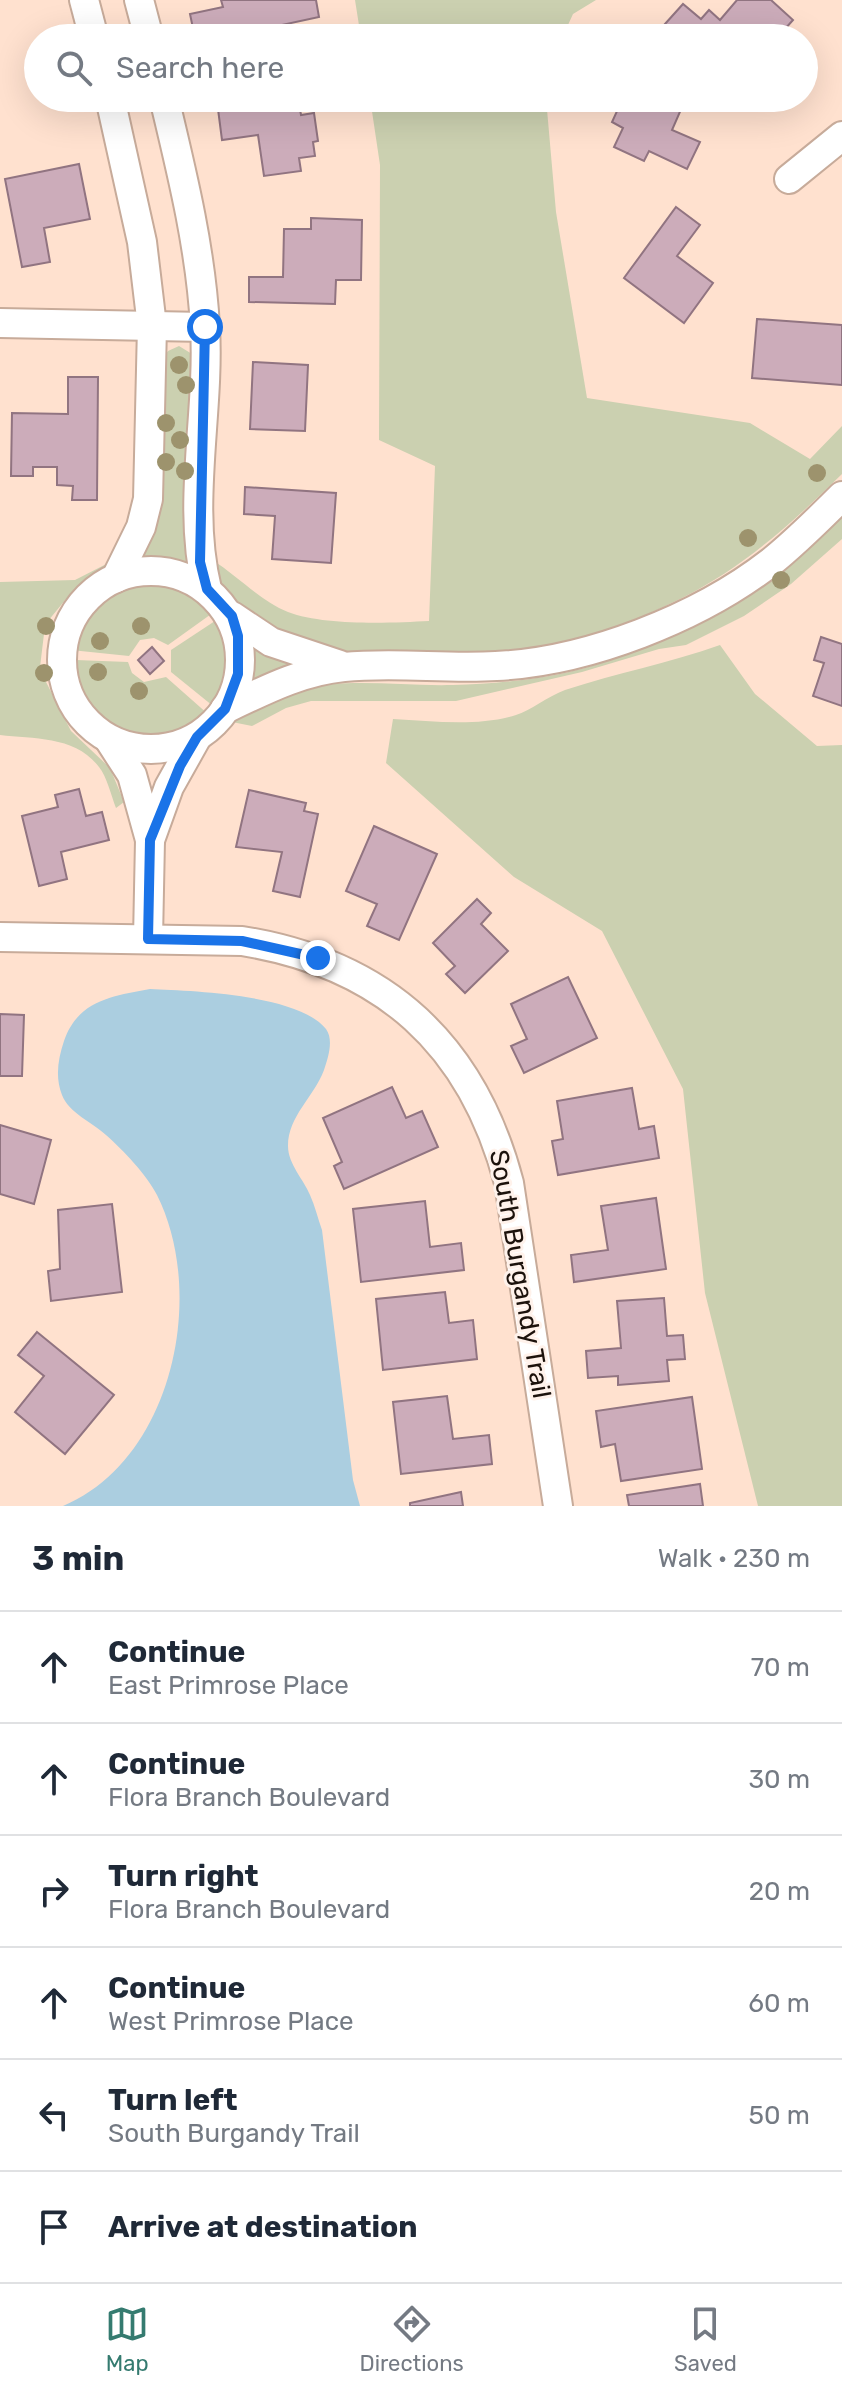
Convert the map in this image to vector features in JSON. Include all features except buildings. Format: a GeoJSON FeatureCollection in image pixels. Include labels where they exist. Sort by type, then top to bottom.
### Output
{"type":"FeatureCollection","features":[{"type":"Feature","properties":{"kind":"street"},"geometry":{"type":"LineString","coordinates":[[84,0],[90,24]]}},
{"type":"Feature","properties":{"kind":"street"},"geometry":{"type":"LineString","coordinates":[[139,0],[145,24]]}},
{"type":"Feature","properties":{"kind":"street"},"geometry":{"type":"LineString","coordinates":[[113,112],[142,242],[152,326],[148,499],[141,527],[116,578]]}},
{"type":"Feature","properties":{"kind":"street"},"geometry":{"type":"LineString","coordinates":[[167,112],[184,180],[205,327],[199,537],[207,589]]}},
{"type":"Feature","properties":{"kind":"street"},"geometry":{"type":"LineString","coordinates":[[789,179],[842,136]]}},
{"type":"Feature","properties":{"kind":"street"},"geometry":{"type":"LineString","coordinates":[[0,323],[205,327]]}},
{"type":"Feature","properties":{"kind":"street"},"geometry":{"type":"LineString","coordinates":[[150,840],[169,787],[197,737],[225,709],[280,683],[344,667],[498,666],[579,653],[625,639],[691,609],[744,580],[794,542],[842,496]]}},
{"type":"Feature","properties":{"kind":"street"},"geometry":{"type":"LineString","coordinates":[[148,939],[150,840],[132,775],[110,741],[90,726],[73,706],[62,673],[65,636],[84,601],[116,578],[153,571],[189,579],[207,589],[232,616],[271,642],[344,667]]}},
{"type":"Feature","properties":{"kind":"street"},"geometry":{"type":"LineString","coordinates":[[225,709],[238,674],[238,636],[232,616]]}},
{"type":"Feature","properties":{"kind":"street"},"geometry":{"type":"LineString","coordinates":[[110,741],[154,750],[197,737]]}},
{"type":"Feature","properties":{"kind":"street","name":"South Burgandy Trail"},"geometry":{"type":"LineString","coordinates":[[0,937],[242,941],[318,958],[358,976],[396,1001],[429,1030],[456,1062],[480,1100],[498,1142],[509,1183],[558,1506]]}},
{"type":"Feature","properties":{"kind":"green space"},"geometry":{"type":"Polygon","coordinates":[[[355,0],[596,0],[573,14],[568,24],[359,24],[355,0]]]}},
{"type":"Feature","properties":{"kind":"green space"},"geometry":{"type":"Polygon","coordinates":[[[372,112],[547,112],[556,212],[587,398],[750,423],[810,459],[842,426],[842,474],[746,559],[703,587],[646,615],[573,640],[498,653],[453,657],[403,656],[352,652],[305,641],[263,623],[231,596],[212,560],[288,612],[320,620],[429,621],[435,466],[379,440],[380,165],[372,112]]]}},
{"type":"Feature","properties":{"kind":"green space"},"geometry":{"type":"Polygon","coordinates":[[[179,346],[192,354],[194,362],[187,565],[140,556],[163,358],[168,351],[179,346]]]}},
{"type":"Feature","properties":{"kind":"green space"},"geometry":{"type":"Polygon","coordinates":[[[842,513],[842,539],[791,584],[744,616],[686,645],[659,649],[582,672],[456,701],[311,701],[286,708],[252,726],[232,722],[257,705],[283,693],[310,687],[367,683],[453,685],[502,682],[569,672],[624,656],[674,634],[706,615],[842,513]]]}},
{"type":"Feature","properties":{"kind":"green space"},"geometry":{"type":"Polygon","coordinates":[[[120,557],[105,576],[66,599],[48,621],[40,623],[44,634],[40,667],[36,673],[45,680],[71,731],[110,768],[124,802],[116,808],[102,771],[79,749],[54,741],[0,735],[0,582],[75,580],[120,557]]]}},
{"type":"Feature","properties":{"kind":"green space"},"geometry":{"type":"Polygon","coordinates":[[[152,581],[186,591],[214,612],[168,645],[154,638],[140,640],[129,656],[71,650],[81,622],[99,602],[123,588],[152,581]]]}},
{"type":"Feature","properties":{"kind":"green space"},"geometry":{"type":"Polygon","coordinates":[[[218,619],[229,652],[229,664],[225,686],[213,706],[171,672],[171,650],[218,619]]]}},
{"type":"Feature","properties":{"kind":"green space"},"geometry":{"type":"Polygon","coordinates":[[[251,644],[298,665],[250,684],[251,644]]]}},
{"type":"Feature","properties":{"kind":"green space"},"geometry":{"type":"Polygon","coordinates":[[[720,645],[755,694],[817,746],[842,745],[842,1506],[758,1506],[705,1293],[683,1089],[602,931],[514,877],[386,763],[393,719],[455,722],[501,719],[521,713],[565,690],[720,645]]]}},
{"type":"Feature","properties":{"kind":"green space"},"geometry":{"type":"Polygon","coordinates":[[[71,662],[128,662],[132,673],[144,682],[166,677],[209,715],[188,730],[166,738],[143,739],[122,735],[102,725],[87,709],[76,688],[71,662]]]}},
{"type":"Feature","properties":{"kind":"water"},"geometry":{"type":"Polygon","coordinates":[[[150,989],[217,993],[269,1001],[312,1017],[328,1033],[330,1049],[324,1070],[292,1125],[288,1146],[322,1230],[353,1480],[360,1506],[63,1506],[101,1484],[131,1452],[154,1414],[170,1371],[178,1325],[179,1279],[172,1235],[157,1195],[120,1148],[70,1107],[62,1095],[59,1082],[62,1048],[70,1027],[78,1017],[98,1002],[150,989]]]}},
{"type":"Feature","properties":{"kind":"route"},"geometry":{"type":"LineString","coordinates":[[205,327],[200,562],[207,589],[232,616],[238,636],[238,674],[234,692],[225,709],[197,737],[180,766],[150,840],[148,939],[242,941],[318,958]]}}]}
